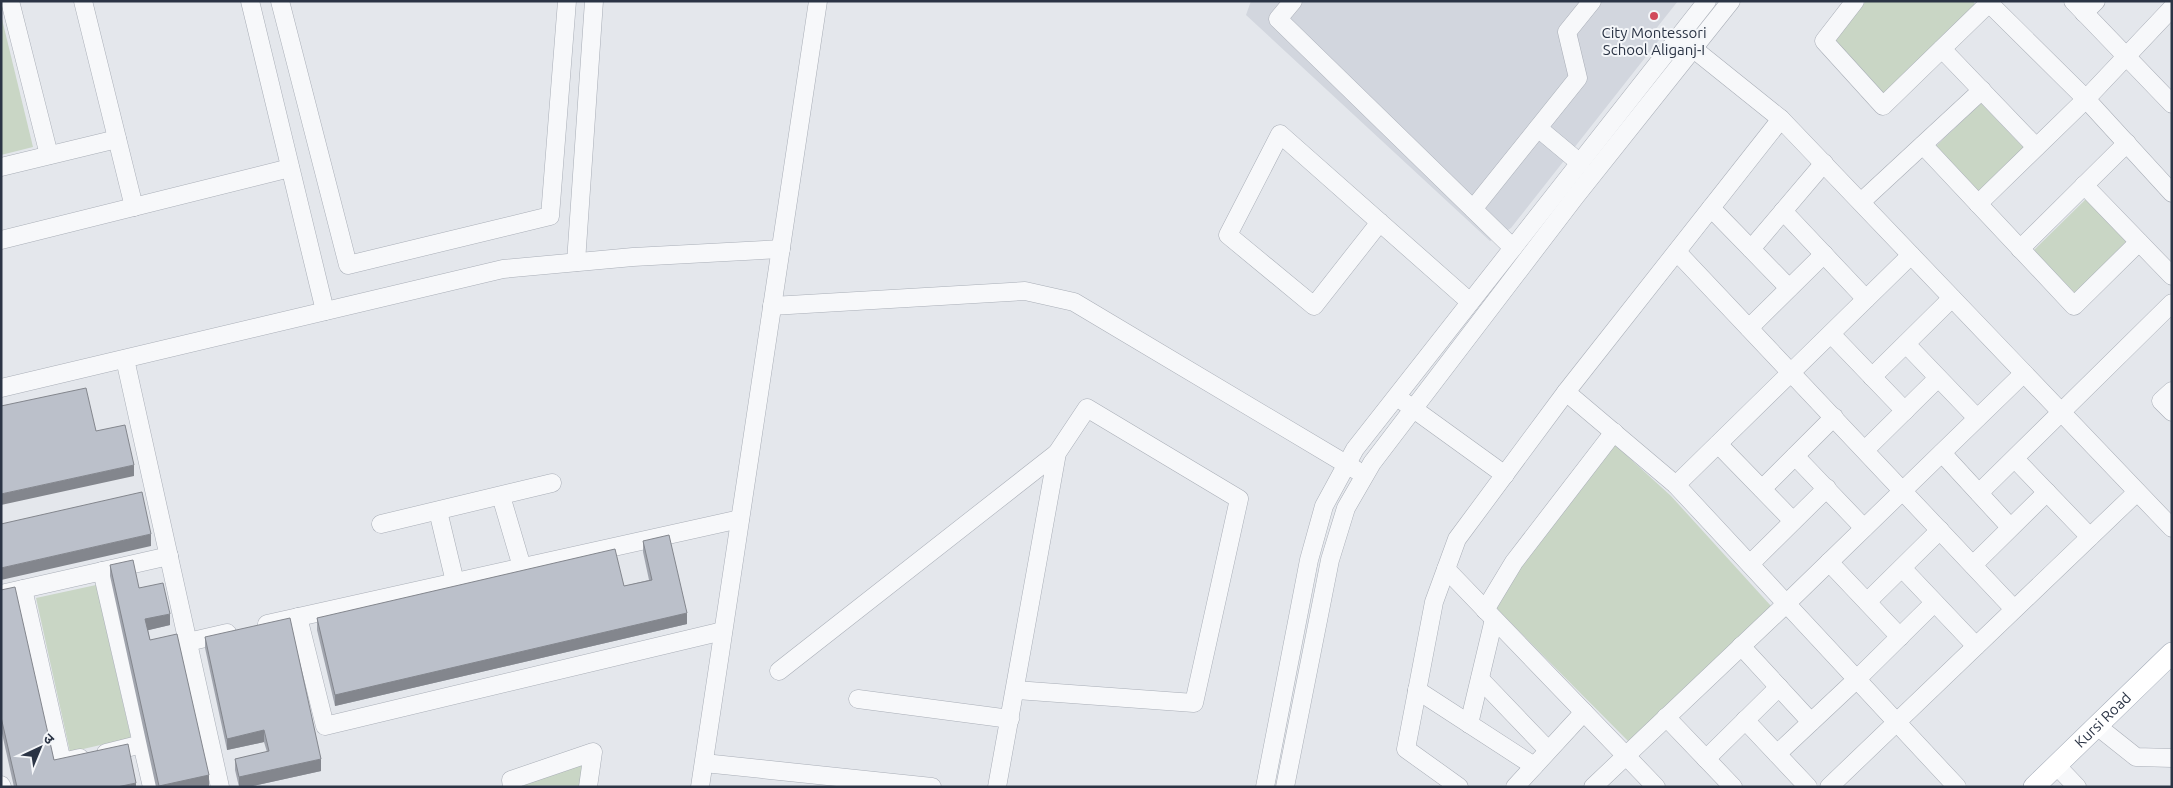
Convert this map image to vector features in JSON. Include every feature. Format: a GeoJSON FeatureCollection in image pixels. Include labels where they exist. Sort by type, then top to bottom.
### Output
{"type":"FeatureCollection","features":[{"type":"Feature","properties":{"kind":"main road","name":"Kursi Road"},"geometry":{"type":"LineString","coordinates":[[2047,779],[2097,726],[2172,653]]}},
{"type":"Feature","properties":{"kind":"street"},"geometry":{"type":"LineString","coordinates":[[10,1],[49,155]]}},
{"type":"Feature","properties":{"kind":"street"},"geometry":{"type":"LineString","coordinates":[[84,1],[134,207]]}},
{"type":"Feature","properties":{"kind":"street"},"geometry":{"type":"LineString","coordinates":[[250,1],[325,312]]}},
{"type":"Feature","properties":{"kind":"street"},"geometry":{"type":"LineString","coordinates":[[280,1],[348,265],[550,216],[567,1]]}},
{"type":"Feature","properties":{"kind":"street"},"geometry":{"type":"LineString","coordinates":[[576,262],[594,1]]}},
{"type":"Feature","properties":{"kind":"street"},"geometry":{"type":"LineString","coordinates":[[700,787],[818,1]]}},
{"type":"Feature","properties":{"kind":"street"},"geometry":{"type":"LineString","coordinates":[[1293,1],[1278,19],[1513,248]]}},
{"type":"Feature","properties":{"kind":"street"},"geometry":{"type":"LineString","coordinates":[[1473,209],[1578,78],[1567,32],[1592,1]]}},
{"type":"Feature","properties":{"kind":"street"},"geometry":{"type":"LineString","coordinates":[[1265,787],[1309,560],[1324,506],[1346,464],[1355,449],[1396,396],[1707,1]]}},
{"type":"Feature","properties":{"kind":"street"},"geometry":{"type":"LineString","coordinates":[[1285,787],[1330,560],[1346,508],[1372,463],[1413,408],[1575,197],[1731,1]]}},
{"type":"Feature","properties":{"kind":"street"},"geometry":{"type":"LineString","coordinates":[[1855,1],[1824,41],[1884,106],[1988,2],[2086,99],[2172,192]]}},
{"type":"Feature","properties":{"kind":"street"},"geometry":{"type":"LineString","coordinates":[[2084,5],[2126,56],[2170,97]]}},
{"type":"Feature","properties":{"kind":"street"},"geometry":{"type":"LineString","coordinates":[[1978,204],[2086,99],[2172,8]]}},
{"type":"Feature","properties":{"kind":"street"},"geometry":{"type":"LineString","coordinates":[[1679,37],[1781,119],[2172,528]]}},
{"type":"Feature","properties":{"kind":"street"},"geometry":{"type":"LineString","coordinates":[[1942,49],[2036,147]]}},
{"type":"Feature","properties":{"kind":"street"},"geometry":{"type":"LineString","coordinates":[[1861,202],[1982,90]]}},
{"type":"Feature","properties":{"kind":"street"},"geometry":{"type":"LineString","coordinates":[[1459,787],[1406,749],[1434,602],[1458,539],[1566,392],[1781,119]]}},
{"type":"Feature","properties":{"kind":"street"},"geometry":{"type":"LineString","coordinates":[[1538,128],[1580,163]]}},
{"type":"Feature","properties":{"kind":"street"},"geometry":{"type":"LineString","coordinates":[[1380,222],[1314,306],[1228,235],[1280,134],[1380,222],[1470,302]]}},
{"type":"Feature","properties":{"kind":"street"},"geometry":{"type":"LineString","coordinates":[[1,167],[117,139]]}},
{"type":"Feature","properties":{"kind":"street"},"geometry":{"type":"LineString","coordinates":[[2020,249],[2126,143]]}},
{"type":"Feature","properties":{"kind":"street"},"geometry":{"type":"LineString","coordinates":[[1922,145],[2074,306],[2140,242]]}},
{"type":"Feature","properties":{"kind":"street"},"geometry":{"type":"LineString","coordinates":[[1751,249],[1824,163]]}},
{"type":"Feature","properties":{"kind":"street"},"geometry":{"type":"LineString","coordinates":[[1,240],[290,168]]}},
{"type":"Feature","properties":{"kind":"street"},"geometry":{"type":"LineString","coordinates":[[2084,185],[2172,276]]}},
{"type":"Feature","properties":{"kind":"street"},"geometry":{"type":"LineString","coordinates":[[1711,208],[1789,288]]}},
{"type":"Feature","properties":{"kind":"street"},"geometry":{"type":"LineString","coordinates":[[1783,211],[1866,300]]}},
{"type":"Feature","properties":{"kind":"street"},"geometry":{"type":"LineString","coordinates":[[1,388],[503,269],[632,257],[781,249]]}},
{"type":"Feature","properties":{"kind":"street"},"geometry":{"type":"LineString","coordinates":[[1676,252],[1792,372],[2014,609]]}},
{"type":"Feature","properties":{"kind":"street"},"geometry":{"type":"LineString","coordinates":[[1749,328],[1824,254]]}},
{"type":"Feature","properties":{"kind":"street"},"geometry":{"type":"LineString","coordinates":[[1676,485],[1911,255]]}},
{"type":"Feature","properties":{"kind":"street"},"geometry":{"type":"LineString","coordinates":[[772,306],[1025,292],[1074,302],[1365,475]]}},
{"type":"Feature","properties":{"kind":"street"},"geometry":{"type":"LineString","coordinates":[[1872,377],[1952,298]]}},
{"type":"Feature","properties":{"kind":"street"},"geometry":{"type":"LineString","coordinates":[[1980,493],[2172,303]]}},
{"type":"Feature","properties":{"kind":"street"},"geometry":{"type":"LineString","coordinates":[[1831,334],[1905,411]]}},
{"type":"Feature","properties":{"kind":"street"},"geometry":{"type":"LineString","coordinates":[[1906,344],[1977,418]]}},
{"type":"Feature","properties":{"kind":"street"},"geometry":{"type":"LineString","coordinates":[[125,359],[220,787]]}},
{"type":"Feature","properties":{"kind":"street"},"geometry":{"type":"LineString","coordinates":[[1593,787],[2024,373]]}},
{"type":"Feature","properties":{"kind":"street"},"geometry":{"type":"LineString","coordinates":[[1865,450],[1938,378]]}},
{"type":"Feature","properties":{"kind":"street"},"geometry":{"type":"LineString","coordinates":[[2172,391],[2161,401],[2172,412]]}},
{"type":"Feature","properties":{"kind":"street"},"geometry":{"type":"LineString","coordinates":[[1566,392],[1676,485],[1957,787]]}},
{"type":"Feature","properties":{"kind":"street"},"geometry":{"type":"LineString","coordinates":[[1396,396],[1505,475]]}},
{"type":"Feature","properties":{"kind":"street"},"geometry":{"type":"LineString","coordinates":[[779,671],[1056,453],[1087,408],[1239,499],[1194,703],[1015,690]]}},
{"type":"Feature","properties":{"kind":"street"},"geometry":{"type":"LineString","coordinates":[[1762,489],[1834,417]]}},
{"type":"Feature","properties":{"kind":"street"},"geometry":{"type":"LineString","coordinates":[[1469,724],[1480,679],[1490,614],[1520,554],[1614,432]]}},
{"type":"Feature","properties":{"kind":"street"},"geometry":{"type":"LineString","coordinates":[[1718,444],[1793,521]]}},
{"type":"Feature","properties":{"kind":"street"},"geometry":{"type":"LineString","coordinates":[[997,787],[1056,453]]}},
{"type":"Feature","properties":{"kind":"street"},"geometry":{"type":"LineString","coordinates":[[1942,453],[2010,527]]}},
{"type":"Feature","properties":{"kind":"street"},"geometry":{"type":"LineString","coordinates":[[1795,456],[1864,528]]}},
{"type":"Feature","properties":{"kind":"street"},"geometry":{"type":"LineString","coordinates":[[2015,459],[2090,537]]}},
{"type":"Feature","properties":{"kind":"street"},"geometry":{"type":"LineString","coordinates":[[381,524],[552,483]]}},
{"type":"Feature","properties":{"kind":"street"},"geometry":{"type":"LineString","coordinates":[[1750,564],[1827,488]]}},
{"type":"Feature","properties":{"kind":"street"},"geometry":{"type":"LineString","coordinates":[[136,496],[155,492]]}},
{"type":"Feature","properties":{"kind":"street"},"geometry":{"type":"LineString","coordinates":[[1973,565],[2047,492]]}},
{"type":"Feature","properties":{"kind":"street"},"geometry":{"type":"LineString","coordinates":[[1829,787],[2137,492]]}},
{"type":"Feature","properties":{"kind":"street"},"geometry":{"type":"LineString","coordinates":[[501,496],[522,567]]}},
{"type":"Feature","properties":{"kind":"street"},"geometry":{"type":"LineString","coordinates":[[438,511],[455,582]]}},
{"type":"Feature","properties":{"kind":"street"},"geometry":{"type":"LineString","coordinates":[[188,642],[740,519]]}},
{"type":"Feature","properties":{"kind":"street"},"geometry":{"type":"LineString","coordinates":[[1867,602],[1940,530]]}},
{"type":"Feature","properties":{"kind":"street"},"geometry":{"type":"LineString","coordinates":[[1,594],[169,556]]}},
{"type":"Feature","properties":{"kind":"street"},"geometry":{"type":"LineString","coordinates":[[1829,562],[1900,637]]}},
{"type":"Feature","properties":{"kind":"street"},"geometry":{"type":"LineString","coordinates":[[1902,568],[1976,646]]}},
{"type":"Feature","properties":{"kind":"street"},"geometry":{"type":"LineString","coordinates":[[1446,569],[1656,787]]}},
{"type":"Feature","properties":{"kind":"street"},"geometry":{"type":"LineString","coordinates":[[102,571],[152,787]]}},
{"type":"Feature","properties":{"kind":"street"},"geometry":{"type":"LineString","coordinates":[[23,589],[62,762],[142,744]]}},
{"type":"Feature","properties":{"kind":"street"},"geometry":{"type":"LineString","coordinates":[[1777,754],[1857,680],[1934,603]]}},
{"type":"Feature","properties":{"kind":"street"},"geometry":{"type":"LineString","coordinates":[[298,617],[325,726],[723,632]]}},
{"type":"Feature","properties":{"kind":"street"},"geometry":{"type":"LineString","coordinates":[[1741,646],[1811,722]]}},
{"type":"Feature","properties":{"kind":"street"},"geometry":{"type":"LineString","coordinates":[[1480,679],[1548,750]]}},
{"type":"Feature","properties":{"kind":"street"},"geometry":{"type":"LineString","coordinates":[[1706,759],[1779,687]]}},
{"type":"Feature","properties":{"kind":"street"},"geometry":{"type":"LineString","coordinates":[[1417,690],[1534,766]]}},
{"type":"Feature","properties":{"kind":"street"},"geometry":{"type":"LineString","coordinates":[[858,699],[1010,719]]}},
{"type":"Feature","properties":{"kind":"street"},"geometry":{"type":"LineString","coordinates":[[1515,787],[1584,712]]}},
{"type":"Feature","properties":{"kind":"street"},"geometry":{"type":"LineString","coordinates":[[1666,717],[1733,787]]}},
{"type":"Feature","properties":{"kind":"street"},"geometry":{"type":"LineString","coordinates":[[1745,720],[1808,787]]}},
{"type":"Feature","properties":{"kind":"street"},"geometry":{"type":"LineString","coordinates":[[2097,726],[2136,757],[2172,758]]}},
{"type":"Feature","properties":{"kind":"street"},"geometry":{"type":"LineString","coordinates":[[512,787],[511,780],[593,752],[588,787]]}},
{"type":"Feature","properties":{"kind":"street"},"geometry":{"type":"LineString","coordinates":[[704,763],[932,787]]}},
{"type":"Feature","properties":{"kind":"street"},"geometry":{"type":"LineString","coordinates":[[2047,779],[2077,787]]}},
{"type":"Feature","properties":{"kind":"shaded area"},"geometry":{"type":"Polygon","coordinates":[[[1251,1],[1678,1],[1655,30],[1659,40],[1511,228],[1490,241],[1246,15],[1251,1]]]}},
{"type":"Feature","properties":{"kind":"green space"},"geometry":{"type":"Polygon","coordinates":[[[1866,1],[1973,1],[1975,4],[1883,96],[1834,41],[1866,1]]]}},
{"type":"Feature","properties":{"kind":"green space"},"geometry":{"type":"Polygon","coordinates":[[[1,15],[33,147],[1,155],[1,15]]]}},
{"type":"Feature","properties":{"kind":"green space"},"geometry":{"type":"Polygon","coordinates":[[[1981,103],[2024,148],[1978,192],[1935,147],[1981,103]]]}},
{"type":"Feature","properties":{"kind":"green space"},"geometry":{"type":"Polygon","coordinates":[[[2088,197],[2129,239],[2075,293],[2033,251],[2088,197]]]}},
{"type":"Feature","properties":{"kind":"green space"},"geometry":{"type":"Polygon","coordinates":[[[1612,442],[1671,496],[1771,606],[1629,742],[1494,606],[1552,520],[1612,442]]]}},
{"type":"Feature","properties":{"kind":"green space"},"geometry":{"type":"Polygon","coordinates":[[[96,585],[131,738],[70,752],[36,598],[96,585]]]}},
{"type":"Feature","properties":{"kind":"green space"},"geometry":{"type":"Polygon","coordinates":[[[585,763],[581,787],[524,787],[524,784],[585,763]]]}},
{"type":"Feature","properties":{"kind":"building"},"geometry":{"type":"Polygon","coordinates":[[[86,388],[96,431],[125,425],[134,465],[1,494],[1,406],[86,388]]]}},
{"type":"Feature","properties":{"kind":"building"},"geometry":{"type":"Polygon","coordinates":[[[142,492],[151,534],[1,568],[1,524],[142,492]]]}},
{"type":"Feature","properties":{"kind":"building"},"geometry":{"type":"Polygon","coordinates":[[[669,535],[687,613],[335,695],[317,618],[615,549],[624,586],[652,580],[643,541],[669,535]]]}},
{"type":"Feature","properties":{"kind":"building"},"geometry":{"type":"Polygon","coordinates":[[[133,560],[139,588],[163,583],[170,614],[145,619],[150,640],[177,634],[209,775],[159,786],[110,565],[133,560]]]}},
{"type":"Feature","properties":{"kind":"building"},"geometry":{"type":"Polygon","coordinates":[[[15,587],[54,760],[128,744],[136,783],[117,787],[17,787],[1,717],[1,590],[15,587]]]}},
{"type":"Feature","properties":{"kind":"building"},"geometry":{"type":"Polygon","coordinates":[[[290,618],[321,759],[239,777],[235,759],[269,751],[264,730],[227,739],[205,637],[290,618]]]}},
{"type":"Feature","properties":{"kind":"place","name":"City Montessori School Aliganj-I"},"geometry":{"type":"Point","coordinates":[1654,16]}}]}
